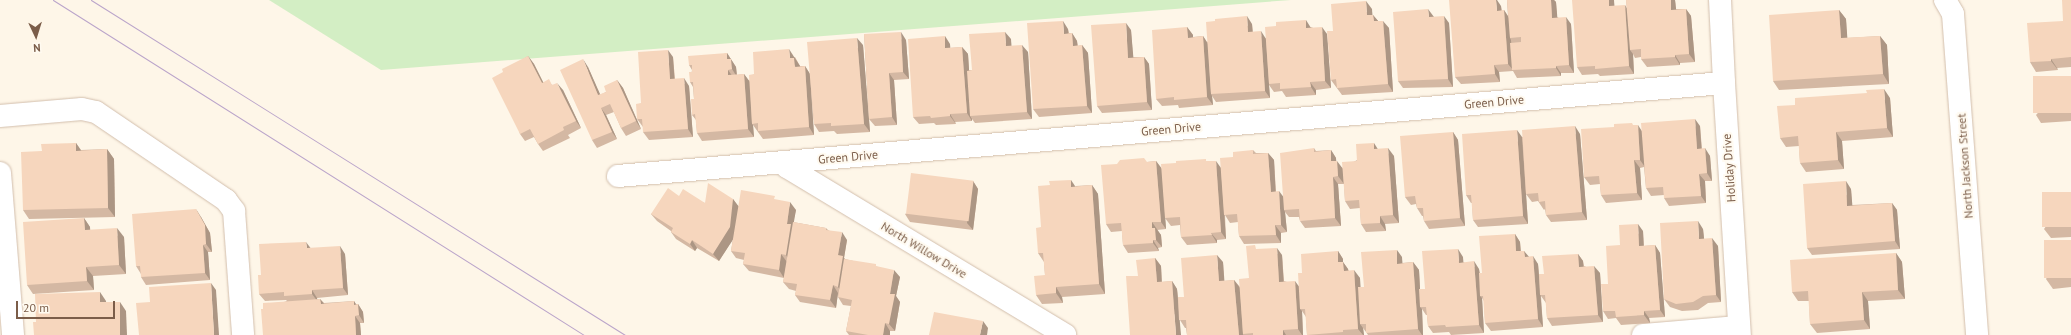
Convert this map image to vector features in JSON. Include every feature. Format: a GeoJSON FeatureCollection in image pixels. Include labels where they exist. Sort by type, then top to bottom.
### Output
{"type":"FeatureCollection","features":[{"type":"Feature","properties":{"kind":"street","name":"Holiday Drive"},"geometry":{"type":"LineString","coordinates":[[1720,0],[1740,331]]}},
{"type":"Feature","properties":{"kind":"street","name":"North Jackson Street"},"geometry":{"type":"LineString","coordinates":[[1945,0],[1953,14],[1977,335]]}},
{"type":"Feature","properties":{"kind":"street","name":"Green Drive"},"geometry":{"type":"LineString","coordinates":[[618,176],[1724,83]]}},
{"type":"Feature","properties":{"kind":"street"},"geometry":{"type":"LineString","coordinates":[[0,116],[82,109],[96,112],[226,200],[234,211],[243,335]]}},
{"type":"Feature","properties":{"kind":"street","name":"North Willow Drive"},"geometry":{"type":"LineString","coordinates":[[787,162],[787,167],[1065,335]]}},
{"type":"Feature","properties":{"kind":"street"},"geometry":{"type":"LineString","coordinates":[[0,174],[12,335]]}},
{"type":"Feature","properties":{"kind":"street"},"geometry":{"type":"LineString","coordinates":[[1643,335],[1740,331]]}},
{"type":"Feature","properties":{"kind":"green space"},"geometry":{"type":"Polygon","coordinates":[[[269,0],[1291,0],[381,70],[269,0]]]}},
{"type":"Feature","properties":{"kind":"building"},"geometry":{"type":"Polygon","coordinates":[[[1449,0],[1496,0],[1497,11],[1504,10],[1508,64],[1494,65],[1495,74],[1455,77],[1449,0]]]}},
{"type":"Feature","properties":{"kind":"building"},"geometry":{"type":"Polygon","coordinates":[[[1507,0],[1551,0],[1552,18],[1566,17],[1569,65],[1556,66],[1556,68],[1512,70],[1510,43],[1521,42],[1521,37],[1510,38],[1507,0]]]}},
{"type":"Feature","properties":{"kind":"building"},"geometry":{"type":"Polygon","coordinates":[[[1572,0],[1609,0],[1609,6],[1625,5],[1629,66],[1595,69],[1595,66],[1577,67],[1572,0]]]}},
{"type":"Feature","properties":{"kind":"building"},"geometry":{"type":"Polygon","coordinates":[[[1626,0],[1671,0],[1671,10],[1686,9],[1689,54],[1675,55],[1675,57],[1641,59],[1641,49],[1630,50],[1626,0]]]}},
{"type":"Feature","properties":{"kind":"building"},"geometry":{"type":"Polygon","coordinates":[[[2062,0],[2071,0],[2071,57],[2051,59],[2051,61],[2030,62],[2027,23],[2063,21],[2062,0]]]}},
{"type":"Feature","properties":{"kind":"building"},"geometry":{"type":"Polygon","coordinates":[[[1366,1],[1367,15],[1373,15],[1374,21],[1383,21],[1388,84],[1337,88],[1336,79],[1331,80],[1327,31],[1333,31],[1331,4],[1366,1]]]}},
{"type":"Feature","properties":{"kind":"building"},"geometry":{"type":"Polygon","coordinates":[[[1428,9],[1429,17],[1444,16],[1448,79],[1398,81],[1393,12],[1428,9]]]}},
{"type":"Feature","properties":{"kind":"building"},"geometry":{"type":"Polygon","coordinates":[[[1839,10],[1841,38],[1880,36],[1883,74],[1773,81],[1769,15],[1839,10]]]}},
{"type":"Feature","properties":{"kind":"building"},"geometry":{"type":"Polygon","coordinates":[[[1247,16],[1248,32],[1261,31],[1265,91],[1211,94],[1206,22],[1215,21],[1215,19],[1247,16]]]}},
{"type":"Feature","properties":{"kind":"building"},"geometry":{"type":"Polygon","coordinates":[[[1306,20],[1306,28],[1322,27],[1325,81],[1310,82],[1311,87],[1280,89],[1280,83],[1269,84],[1265,27],[1276,26],[1276,22],[1306,20]]]}},
{"type":"Feature","properties":{"kind":"building"},"geometry":{"type":"Polygon","coordinates":[[[1063,21],[1064,34],[1072,33],[1073,46],[1082,45],[1087,106],[1033,109],[1027,23],[1063,21]]]}},
{"type":"Feature","properties":{"kind":"building"},"geometry":{"type":"Polygon","coordinates":[[[1126,23],[1128,58],[1144,57],[1147,102],[1097,106],[1091,25],[1126,23]]]}},
{"type":"Feature","properties":{"kind":"building"},"geometry":{"type":"Polygon","coordinates":[[[1187,27],[1188,38],[1203,36],[1207,97],[1174,100],[1174,97],[1156,99],[1152,30],[1187,27]]]}},
{"type":"Feature","properties":{"kind":"building"},"geometry":{"type":"Polygon","coordinates":[[[901,32],[903,72],[889,73],[892,117],[869,119],[864,34],[901,32]]]}},
{"type":"Feature","properties":{"kind":"building"},"geometry":{"type":"Polygon","coordinates":[[[1005,32],[1006,46],[1022,45],[1027,112],[970,116],[967,71],[972,70],[969,34],[1005,32]]]}},
{"type":"Feature","properties":{"kind":"building"},"geometry":{"type":"Polygon","coordinates":[[[945,36],[945,48],[962,47],[967,113],[950,114],[950,116],[931,118],[930,116],[913,117],[908,39],[945,36]]]}},
{"type":"Feature","properties":{"kind":"building"},"geometry":{"type":"Polygon","coordinates":[[[857,38],[864,124],[831,126],[831,123],[814,124],[807,42],[857,38]]]}},
{"type":"Feature","properties":{"kind":"building"},"geometry":{"type":"Polygon","coordinates":[[[789,49],[790,58],[794,58],[795,67],[805,66],[809,127],[758,131],[758,123],[752,124],[749,75],[754,74],[753,52],[789,49]]]}},
{"type":"Feature","properties":{"kind":"building"},"geometry":{"type":"Polygon","coordinates":[[[668,50],[670,79],[684,78],[688,129],[643,132],[642,119],[637,119],[636,104],[641,103],[638,52],[668,50]]]}},
{"type":"Feature","properties":{"kind":"building"},"geometry":{"type":"Polygon","coordinates":[[[727,53],[727,59],[731,59],[732,69],[728,70],[728,75],[744,74],[748,129],[697,133],[695,114],[692,115],[691,99],[694,99],[693,82],[690,82],[689,72],[692,72],[692,65],[689,65],[688,56],[727,53]]]}},
{"type":"Feature","properties":{"kind":"building"},"geometry":{"type":"Polygon","coordinates":[[[528,56],[542,83],[549,79],[552,85],[557,83],[576,121],[563,127],[564,130],[538,144],[530,129],[520,134],[492,78],[503,72],[502,69],[528,56]]]}},
{"type":"Feature","properties":{"kind":"building"},"geometry":{"type":"Polygon","coordinates":[[[583,59],[598,95],[606,92],[604,86],[617,80],[636,121],[621,128],[610,104],[601,108],[612,132],[592,140],[560,70],[583,59]]]}},
{"type":"Feature","properties":{"kind":"building"},"geometry":{"type":"Polygon","coordinates":[[[2033,76],[2071,76],[2071,113],[2033,113],[2033,76]]]}},
{"type":"Feature","properties":{"kind":"building"},"geometry":{"type":"Polygon","coordinates":[[[1884,89],[1887,128],[1836,132],[1838,160],[1800,163],[1798,136],[1780,138],[1777,106],[1795,105],[1795,98],[1867,93],[1866,90],[1884,89]]]}},
{"type":"Feature","properties":{"kind":"building"},"geometry":{"type":"Polygon","coordinates":[[[1695,119],[1697,149],[1705,148],[1707,173],[1699,174],[1701,196],[1664,198],[1663,187],[1646,188],[1641,123],[1695,119]]]}},
{"type":"Feature","properties":{"kind":"building"},"geometry":{"type":"Polygon","coordinates":[[[1632,123],[1633,125],[1638,125],[1640,160],[1634,160],[1637,193],[1601,195],[1599,176],[1584,177],[1581,129],[1614,127],[1614,124],[1632,123]]]}},
{"type":"Feature","properties":{"kind":"building"},"geometry":{"type":"Polygon","coordinates":[[[1575,126],[1582,212],[1546,215],[1545,201],[1539,202],[1538,193],[1526,194],[1522,130],[1575,126]]]}},
{"type":"Feature","properties":{"kind":"building"},"geometry":{"type":"Polygon","coordinates":[[[1517,130],[1523,216],[1473,220],[1471,195],[1466,195],[1462,134],[1517,130]]]}},
{"type":"Feature","properties":{"kind":"building"},"geometry":{"type":"Polygon","coordinates":[[[1453,132],[1460,218],[1424,221],[1423,208],[1417,208],[1415,196],[1405,197],[1400,136],[1453,132]]]}},
{"type":"Feature","properties":{"kind":"building"},"geometry":{"type":"Polygon","coordinates":[[[76,143],[76,151],[107,149],[108,208],[23,210],[21,152],[42,151],[41,144],[76,143]]]}},
{"type":"Feature","properties":{"kind":"building"},"geometry":{"type":"Polygon","coordinates":[[[1374,143],[1374,149],[1388,148],[1393,215],[1380,216],[1380,223],[1361,224],[1359,200],[1345,201],[1342,162],[1357,161],[1356,144],[1374,143]]]}},
{"type":"Feature","properties":{"kind":"building"},"geometry":{"type":"Polygon","coordinates":[[[1314,148],[1314,152],[1331,150],[1331,161],[1337,161],[1338,176],[1333,177],[1335,218],[1300,221],[1299,209],[1284,210],[1280,153],[1314,148]]]}},
{"type":"Feature","properties":{"kind":"building"},"geometry":{"type":"Polygon","coordinates":[[[1253,150],[1253,154],[1268,153],[1271,192],[1279,191],[1281,225],[1275,225],[1276,235],[1239,236],[1237,214],[1224,215],[1220,158],[1233,157],[1233,152],[1253,150]]]}},
{"type":"Feature","properties":{"kind":"building"},"geometry":{"type":"Polygon","coordinates":[[[1144,158],[1147,162],[1156,161],[1161,222],[1152,222],[1152,228],[1155,228],[1156,240],[1153,240],[1153,243],[1123,245],[1121,223],[1106,224],[1101,165],[1117,164],[1120,160],[1144,158]]]}},
{"type":"Feature","properties":{"kind":"building"},"geometry":{"type":"Polygon","coordinates":[[[1206,159],[1206,161],[1216,161],[1221,232],[1211,233],[1212,235],[1181,237],[1180,217],[1165,218],[1161,164],[1176,163],[1176,161],[1206,159]]]}},
{"type":"Feature","properties":{"kind":"building"},"geometry":{"type":"Polygon","coordinates":[[[911,173],[974,181],[969,221],[906,214],[911,173]]]}},
{"type":"Feature","properties":{"kind":"building"},"geometry":{"type":"Polygon","coordinates":[[[1071,180],[1071,187],[1092,185],[1099,284],[1056,287],[1056,293],[1036,295],[1034,276],[1045,275],[1043,253],[1038,253],[1036,228],[1041,227],[1038,186],[1050,185],[1049,181],[1071,180]]]}},
{"type":"Feature","properties":{"kind":"building"},"geometry":{"type":"Polygon","coordinates":[[[1846,181],[1847,206],[1892,203],[1895,241],[1807,248],[1803,184],[1846,181]]]}},
{"type":"Feature","properties":{"kind":"building"},"geometry":{"type":"Polygon","coordinates":[[[708,183],[733,199],[730,227],[713,254],[692,240],[690,244],[671,232],[673,228],[651,214],[668,188],[679,196],[683,189],[705,203],[708,183]]]}},
{"type":"Feature","properties":{"kind":"building"},"geometry":{"type":"Polygon","coordinates":[[[741,190],[775,196],[774,199],[790,202],[787,224],[791,224],[786,255],[781,254],[779,270],[743,264],[745,253],[731,251],[741,190]]]}},
{"type":"Feature","properties":{"kind":"building"},"geometry":{"type":"Polygon","coordinates":[[[2042,192],[2071,192],[2071,227],[2042,227],[2042,192]]]}},
{"type":"Feature","properties":{"kind":"building"},"geometry":{"type":"Polygon","coordinates":[[[196,209],[205,225],[206,244],[203,245],[205,273],[141,277],[140,266],[136,266],[132,214],[196,209]]]}},
{"type":"Feature","properties":{"kind":"building"},"geometry":{"type":"Polygon","coordinates":[[[84,218],[85,230],[117,228],[119,265],[86,267],[87,281],[27,285],[23,222],[84,218]]]}},
{"type":"Feature","properties":{"kind":"building"},"geometry":{"type":"Polygon","coordinates":[[[1698,221],[1699,239],[1712,238],[1716,295],[1703,296],[1693,302],[1676,304],[1664,299],[1660,223],[1698,221]]]}},
{"type":"Feature","properties":{"kind":"building"},"geometry":{"type":"Polygon","coordinates":[[[793,222],[826,228],[826,230],[842,232],[838,255],[843,256],[838,287],[833,285],[830,300],[795,295],[797,284],[783,282],[793,222]]]}},
{"type":"Feature","properties":{"kind":"building"},"geometry":{"type":"Polygon","coordinates":[[[1638,224],[1639,246],[1655,245],[1660,310],[1644,311],[1644,315],[1616,317],[1615,311],[1603,311],[1601,284],[1608,284],[1606,246],[1620,245],[1619,225],[1638,224]]]}},
{"type":"Feature","properties":{"kind":"building"},"geometry":{"type":"Polygon","coordinates":[[[1515,234],[1516,251],[1524,251],[1525,257],[1533,256],[1538,319],[1485,323],[1483,296],[1480,296],[1479,273],[1482,273],[1479,236],[1515,234]]]}},
{"type":"Feature","properties":{"kind":"building"},"geometry":{"type":"Polygon","coordinates":[[[2044,240],[2071,240],[2071,278],[2044,278],[2044,240]]]}},
{"type":"Feature","properties":{"kind":"building"},"geometry":{"type":"Polygon","coordinates":[[[306,242],[307,248],[340,246],[343,288],[312,290],[312,294],[284,296],[284,292],[259,294],[258,275],[261,275],[259,244],[306,242]]]}},
{"type":"Feature","properties":{"kind":"building"},"geometry":{"type":"Polygon","coordinates":[[[1255,245],[1256,249],[1277,248],[1279,282],[1295,281],[1298,329],[1283,330],[1283,335],[1253,335],[1253,333],[1243,334],[1239,279],[1249,278],[1246,246],[1255,245]]]}},
{"type":"Feature","properties":{"kind":"building"},"geometry":{"type":"Polygon","coordinates":[[[1458,249],[1459,263],[1474,261],[1479,325],[1446,327],[1445,325],[1428,326],[1426,307],[1420,307],[1419,289],[1425,289],[1422,251],[1458,249]]]}},
{"type":"Feature","properties":{"kind":"building"},"geometry":{"type":"Polygon","coordinates":[[[1397,250],[1397,264],[1413,262],[1418,329],[1366,333],[1366,324],[1360,324],[1358,287],[1364,287],[1361,252],[1397,250]]]}},
{"type":"Feature","properties":{"kind":"building"},"geometry":{"type":"Polygon","coordinates":[[[1338,251],[1338,262],[1343,262],[1344,271],[1354,270],[1358,329],[1343,330],[1343,332],[1307,335],[1305,309],[1300,309],[1298,273],[1302,273],[1301,254],[1338,251]]]}},
{"type":"Feature","properties":{"kind":"building"},"geometry":{"type":"Polygon","coordinates":[[[1896,253],[1898,290],[1862,292],[1864,320],[1810,324],[1808,291],[1792,292],[1790,260],[1896,253]]]}},
{"type":"Feature","properties":{"kind":"building"},"geometry":{"type":"Polygon","coordinates":[[[1578,254],[1579,267],[1594,266],[1598,315],[1547,318],[1545,295],[1540,295],[1539,274],[1544,274],[1542,256],[1578,254]]]}},
{"type":"Feature","properties":{"kind":"building"},"geometry":{"type":"Polygon","coordinates":[[[1217,255],[1219,281],[1234,280],[1239,335],[1187,335],[1186,320],[1179,320],[1178,297],[1184,297],[1181,258],[1217,255]]]}},
{"type":"Feature","properties":{"kind":"building"},"geometry":{"type":"Polygon","coordinates":[[[1155,258],[1157,282],[1172,281],[1176,335],[1130,335],[1126,276],[1138,276],[1136,260],[1155,258]]]}},
{"type":"Feature","properties":{"kind":"building"},"geometry":{"type":"Polygon","coordinates":[[[844,259],[876,264],[876,266],[894,270],[890,294],[895,294],[889,324],[885,323],[883,335],[868,335],[846,331],[852,300],[838,297],[844,259]]]}},
{"type":"Feature","properties":{"kind":"building"},"geometry":{"type":"Polygon","coordinates":[[[211,283],[214,335],[139,335],[136,303],[150,302],[149,287],[211,283]]]}},
{"type":"Feature","properties":{"kind":"building"},"geometry":{"type":"Polygon","coordinates":[[[100,292],[100,302],[120,302],[120,335],[34,335],[33,322],[36,322],[35,294],[100,292]]]}},
{"type":"Feature","properties":{"kind":"building"},"geometry":{"type":"Polygon","coordinates":[[[320,299],[321,304],[354,301],[354,305],[358,304],[359,315],[355,316],[356,335],[263,335],[261,309],[263,309],[263,303],[320,299]]]}},
{"type":"Feature","properties":{"kind":"building"},"geometry":{"type":"Polygon","coordinates":[[[934,312],[983,321],[980,335],[929,335],[934,312]]]}},
{"type":"Feature","properties":{"kind":"tram line"},"geometry":{"type":"LineString","coordinates":[[53,0],[584,335]]}},
{"type":"Feature","properties":{"kind":"tram line"},"geometry":{"type":"LineString","coordinates":[[91,0],[625,335]]}}]}
